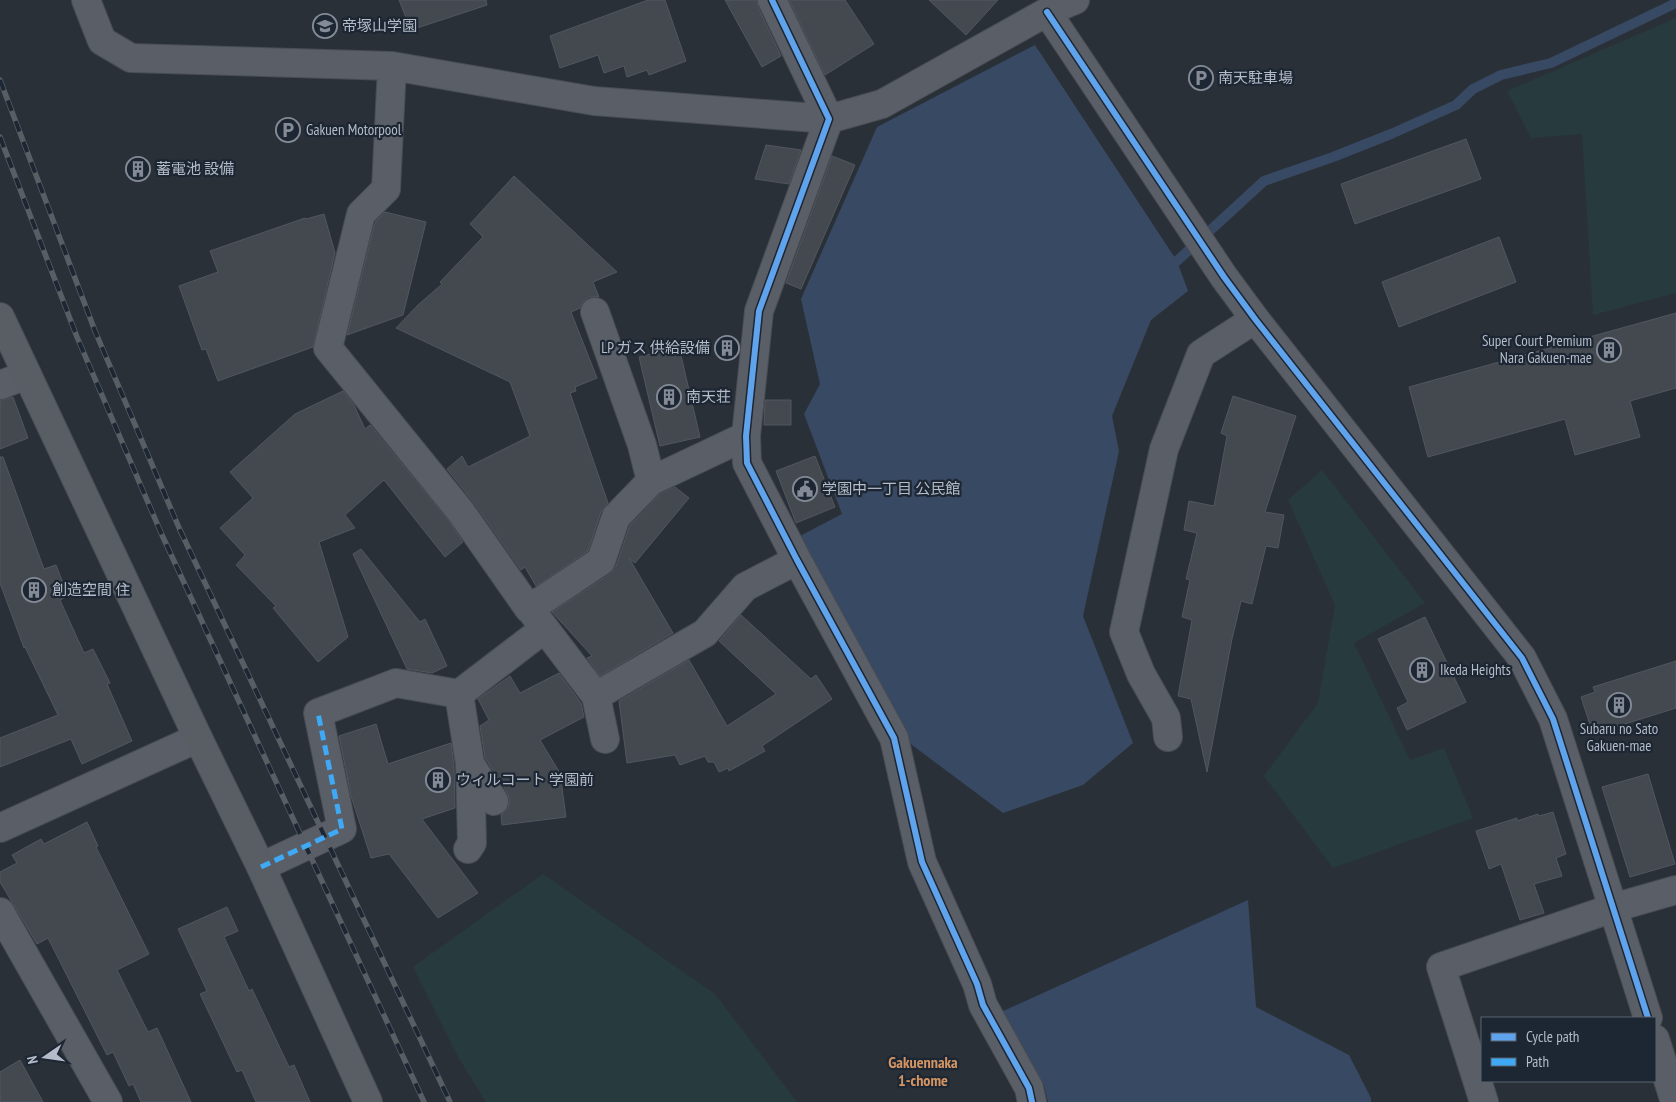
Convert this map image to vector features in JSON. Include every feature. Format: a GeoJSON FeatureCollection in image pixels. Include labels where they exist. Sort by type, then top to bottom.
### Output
{"type":"FeatureCollection","features":[{"type":"Feature","properties":{"kind":"street"},"geometry":{"type":"LineString","coordinates":[[86,0],[102,41],[131,58],[392,66],[594,102],[829,119],[882,104],[1036,11],[1075,0]]}},
{"type":"Feature","properties":{"kind":"street"},"geometry":{"type":"LineString","coordinates":[[772,0],[829,119],[759,312],[746,436],[747,463],[797,560],[894,738],[922,862],[977,984],[983,1005],[1030,1088],[1032,1102]]}},
{"type":"Feature","properties":{"kind":"street"},"geometry":{"type":"LineString","coordinates":[[1036,11],[1191,226],[1224,277],[1255,319],[1522,658],[1553,719],[1648,1017]]}},
{"type":"Feature","properties":{"kind":"street"},"geometry":{"type":"LineString","coordinates":[[392,66],[386,190],[361,214],[328,348],[461,512],[537,619],[596,696],[606,739]]}},
{"type":"Feature","properties":{"kind":"street"},"geometry":{"type":"LineString","coordinates":[[595,312],[642,445],[651,481]]}},
{"type":"Feature","properties":{"kind":"street"},"geometry":{"type":"LineString","coordinates":[[0,317],[261,868],[368,1102]]}},
{"type":"Feature","properties":{"kind":"street"},"geometry":{"type":"LineString","coordinates":[[1168,737],[1166,718],[1141,674],[1124,632],[1164,449],[1201,354],[1255,319]]}},
{"type":"Feature","properties":{"kind":"street"},"geometry":{"type":"LineString","coordinates":[[0,385],[27,375]]}},
{"type":"Feature","properties":{"kind":"street"},"geometry":{"type":"LineString","coordinates":[[459,694],[601,561],[616,517],[651,481],[746,436]]}},
{"type":"Feature","properties":{"kind":"street"},"geometry":{"type":"LineString","coordinates":[[596,696],[705,633],[745,587],[797,560]]}},
{"type":"Feature","properties":{"kind":"street"},"geometry":{"type":"LineString","coordinates":[[261,868],[342,829],[318,713],[396,683],[459,694]]}},
{"type":"Feature","properties":{"kind":"street"},"geometry":{"type":"LineString","coordinates":[[459,694],[470,764],[472,843],[468,849]]}},
{"type":"Feature","properties":{"kind":"street"},"geometry":{"type":"LineString","coordinates":[[0,828],[198,738]]}},
{"type":"Feature","properties":{"kind":"street"},"geometry":{"type":"LineString","coordinates":[[470,764],[494,801]]}},
{"type":"Feature","properties":{"kind":"street"},"geometry":{"type":"LineString","coordinates":[[1484,1102],[1441,967],[1613,908],[1676,890]]}},
{"type":"Feature","properties":{"kind":"street"},"geometry":{"type":"LineString","coordinates":[[0,912],[108,1102]]}},
{"type":"Feature","properties":{"kind":"street"},"geometry":{"type":"LineString","coordinates":[[1656,1042],[1675,1102]]}},
{"type":"Feature","properties":{"kind":"green space"},"geometry":{"type":"Polygon","coordinates":[[[1676,18],[1676,293],[1593,315],[1582,134],[1531,138],[1507,91],[1676,18]]]}},
{"type":"Feature","properties":{"kind":"green space"},"geometry":{"type":"Polygon","coordinates":[[[1322,470],[1425,603],[1354,643],[1410,760],[1444,748],[1473,818],[1333,868],[1264,776],[1318,703],[1335,605],[1288,500],[1322,470]]]}},
{"type":"Feature","properties":{"kind":"green space"},"geometry":{"type":"Polygon","coordinates":[[[543,874],[715,994],[797,1102],[486,1102],[457,1055],[413,967],[543,874]]]}},
{"type":"Feature","properties":{"kind":"water"},"geometry":{"type":"Polygon","coordinates":[[[1035,45],[1177,261],[1188,291],[1151,320],[1112,416],[1119,451],[1083,616],[1133,743],[1083,785],[1003,813],[908,742],[800,536],[842,514],[804,414],[820,384],[801,299],[877,127],[1035,45]]]}},
{"type":"Feature","properties":{"kind":"water"},"geometry":{"type":"Polygon","coordinates":[[[1248,900],[1256,1007],[1349,1055],[1371,1098],[1371,1102],[1048,1102],[1044,1085],[1001,1012],[1248,900]]]}},
{"type":"Feature","properties":{"kind":"building"},"geometry":{"type":"Polygon","coordinates":[[[399,0],[486,0],[487,5],[411,30],[399,0]]]}},
{"type":"Feature","properties":{"kind":"building"},"geometry":{"type":"Polygon","coordinates":[[[648,0],[665,0],[686,61],[649,75],[647,70],[627,77],[624,66],[604,73],[598,55],[560,68],[550,36],[648,0]]]}},
{"type":"Feature","properties":{"kind":"building"},"geometry":{"type":"Polygon","coordinates":[[[725,0],[757,0],[758,7],[781,56],[762,67],[725,0]]]}},
{"type":"Feature","properties":{"kind":"building"},"geometry":{"type":"Polygon","coordinates":[[[789,0],[845,0],[874,44],[825,75],[789,0]]]}},
{"type":"Feature","properties":{"kind":"building"},"geometry":{"type":"Polygon","coordinates":[[[929,0],[998,0],[966,35],[929,0]]]}},
{"type":"Feature","properties":{"kind":"building"},"geometry":{"type":"Polygon","coordinates":[[[1466,139],[1481,179],[1355,224],[1341,184],[1466,139]]]}},
{"type":"Feature","properties":{"kind":"building"},"geometry":{"type":"Polygon","coordinates":[[[766,145],[801,150],[789,184],[755,179],[766,145]]]}},
{"type":"Feature","properties":{"kind":"building"},"geometry":{"type":"Polygon","coordinates":[[[832,156],[855,165],[801,289],[786,283],[832,156]]]}},
{"type":"Feature","properties":{"kind":"building"},"geometry":{"type":"Polygon","coordinates":[[[514,176],[617,272],[593,282],[599,297],[589,297],[580,308],[571,312],[597,378],[575,387],[576,391],[570,393],[608,503],[601,512],[588,551],[536,586],[525,567],[521,570],[474,503],[447,469],[462,456],[468,467],[530,436],[510,382],[396,328],[442,284],[440,282],[483,237],[470,224],[514,176]]]}},
{"type":"Feature","properties":{"kind":"building"},"geometry":{"type":"Polygon","coordinates":[[[385,212],[426,222],[403,315],[347,335],[374,226],[376,221],[385,212]]]}},
{"type":"Feature","properties":{"kind":"building"},"geometry":{"type":"Polygon","coordinates":[[[324,214],[335,253],[313,347],[218,381],[206,349],[202,350],[179,286],[218,272],[210,251],[305,218],[324,214]]]}},
{"type":"Feature","properties":{"kind":"building"},"geometry":{"type":"Polygon","coordinates":[[[1499,237],[1516,282],[1399,327],[1382,282],[1499,237]]]}},
{"type":"Feature","properties":{"kind":"building","name":"Super Court Premium Nara Gakuen-mae"},"geometry":{"type":"Polygon","coordinates":[[[1676,313],[1676,388],[1630,401],[1640,437],[1575,455],[1565,419],[1428,457],[1409,387],[1676,313]]]}},
{"type":"Feature","properties":{"kind":"building","name":"南天荘"},"geometry":{"type":"Polygon","coordinates":[[[679,347],[700,437],[660,446],[639,357],[679,347]]]}},
{"type":"Feature","properties":{"kind":"building"},"geometry":{"type":"Polygon","coordinates":[[[343,391],[354,405],[365,429],[370,425],[449,521],[463,542],[445,557],[384,480],[345,515],[355,528],[319,542],[348,637],[318,662],[273,608],[276,606],[236,565],[245,555],[220,528],[253,498],[230,472],[295,414],[343,391]]]}},
{"type":"Feature","properties":{"kind":"building"},"geometry":{"type":"Polygon","coordinates":[[[1233,396],[1296,416],[1265,512],[1284,515],[1278,548],[1266,546],[1252,604],[1241,601],[1207,772],[1191,699],[1178,696],[1192,620],[1182,617],[1190,580],[1186,579],[1197,533],[1184,530],[1189,501],[1214,506],[1227,436],[1221,433],[1233,396]]]}},
{"type":"Feature","properties":{"kind":"building"},"geometry":{"type":"Polygon","coordinates":[[[13,397],[28,438],[0,449],[0,400],[13,397]]]}},
{"type":"Feature","properties":{"kind":"building"},"geometry":{"type":"Polygon","coordinates":[[[765,400],[791,400],[791,425],[764,425],[765,400]]]}},
{"type":"Feature","properties":{"kind":"building","name":"学園中一丁目 公民館"},"geometry":{"type":"Polygon","coordinates":[[[815,456],[835,507],[796,523],[776,471],[815,456]]]}},
{"type":"Feature","properties":{"kind":"building"},"geometry":{"type":"Polygon","coordinates":[[[0,457],[3,457],[44,569],[56,565],[68,596],[60,600],[84,653],[93,649],[110,683],[107,684],[132,741],[82,764],[71,739],[0,767],[0,738],[58,715],[24,648],[0,583],[0,457]]]}},
{"type":"Feature","properties":{"kind":"building"},"geometry":{"type":"Polygon","coordinates":[[[675,487],[689,498],[635,563],[629,558],[673,633],[600,676],[587,658],[592,656],[552,612],[610,574],[616,566],[630,525],[660,494],[675,487]]]}},
{"type":"Feature","properties":{"kind":"building"},"geometry":{"type":"Polygon","coordinates":[[[361,549],[420,622],[425,619],[447,666],[432,673],[407,669],[353,554],[361,549]]]}},
{"type":"Feature","properties":{"kind":"building"},"geometry":{"type":"Polygon","coordinates":[[[741,615],[811,679],[816,675],[832,699],[762,746],[765,751],[729,771],[728,768],[719,772],[714,762],[708,762],[705,756],[680,765],[675,755],[627,763],[619,701],[689,660],[727,726],[776,694],[719,641],[741,615]]]}},
{"type":"Feature","properties":{"kind":"building","name":"Ikeda Heights"},"geometry":{"type":"Polygon","coordinates":[[[1425,617],[1466,702],[1407,730],[1397,708],[1408,702],[1378,639],[1425,617]]]}},
{"type":"Feature","properties":{"kind":"building","name":"Subaru no Sato Gakuen-mae"},"geometry":{"type":"Polygon","coordinates":[[[1676,661],[1676,708],[1593,734],[1581,697],[1595,692],[1593,687],[1676,661]]]}},
{"type":"Feature","properties":{"kind":"building"},"geometry":{"type":"Polygon","coordinates":[[[559,673],[581,703],[584,717],[540,740],[560,773],[566,817],[502,825],[501,815],[508,808],[510,800],[507,792],[485,758],[480,726],[489,720],[478,699],[510,676],[520,693],[559,673]]]}},
{"type":"Feature","properties":{"kind":"building"},"geometry":{"type":"Polygon","coordinates":[[[376,724],[388,764],[451,743],[454,765],[455,808],[422,819],[478,893],[438,918],[389,854],[371,858],[351,796],[339,736],[376,724]]]}},
{"type":"Feature","properties":{"kind":"building"},"geometry":{"type":"Polygon","coordinates":[[[1648,774],[1675,864],[1630,877],[1602,787],[1648,774]]]}},
{"type":"Feature","properties":{"kind":"building"},"geometry":{"type":"Polygon","coordinates":[[[1553,812],[1566,854],[1556,858],[1562,876],[1534,884],[1544,913],[1520,920],[1501,864],[1489,869],[1476,831],[1517,818],[1517,821],[1538,814],[1539,816],[1553,812]]]}},
{"type":"Feature","properties":{"kind":"building"},"geometry":{"type":"Polygon","coordinates":[[[87,822],[98,846],[96,847],[149,954],[117,970],[148,1032],[157,1028],[191,1102],[141,1102],[133,1084],[129,1086],[113,1052],[107,1055],[48,938],[37,944],[0,882],[0,872],[17,863],[12,855],[41,839],[44,844],[87,822]]]}},
{"type":"Feature","properties":{"kind":"building"},"geometry":{"type":"Polygon","coordinates":[[[227,907],[238,931],[224,937],[249,991],[252,989],[289,1067],[294,1065],[310,1102],[256,1102],[242,1070],[237,1072],[200,994],[207,991],[178,929],[227,907]]]}},
{"type":"Feature","properties":{"kind":"building"},"geometry":{"type":"Polygon","coordinates":[[[20,1060],[43,1102],[0,1102],[0,1072],[20,1060]]]}},
{"type":"Feature","properties":{"kind":"waterway"},"geometry":{"type":"LineString","coordinates":[[1177,261],[1264,181],[1391,134],[1456,105],[1473,89],[1501,75],[1551,63],[1676,3]]}},
{"type":"Feature","properties":{"kind":"railway"},"geometry":{"type":"LineString","coordinates":[[0,80],[95,331],[180,530],[450,1102]]}},
{"type":"Feature","properties":{"kind":"railway"},"geometry":{"type":"LineString","coordinates":[[0,137],[77,337],[162,535],[424,1102]]}},
{"type":"Feature","properties":{"kind":"marked path"},"geometry":{"type":"LineString","coordinates":[[261,867],[342,829],[318,713]]}},
{"type":"Feature","properties":{"kind":"cycle path"},"geometry":{"type":"LineString","coordinates":[[772,0],[829,119],[759,311],[746,436],[747,463],[797,560],[894,738],[922,862],[977,984],[983,1005],[1029,1088],[1032,1102]]}},
{"type":"Feature","properties":{"kind":"cycle path"},"geometry":{"type":"LineString","coordinates":[[1047,12],[1224,277],[1522,658],[1553,719],[1648,1017]]}},
{"type":"Feature","properties":{"kind":"place","name":"帝塚山学園"},"geometry":{"type":"Point","coordinates":[325,26]}},
{"type":"Feature","properties":{"kind":"place","name":"南天駐車場"},"geometry":{"type":"Point","coordinates":[1201,78]}},
{"type":"Feature","properties":{"kind":"place","name":"Gakuen Motorpool"},"geometry":{"type":"Point","coordinates":[288,130]}},
{"type":"Feature","properties":{"kind":"place","name":"蓄電池 設備"},"geometry":{"type":"Point","coordinates":[138,169]}},
{"type":"Feature","properties":{"kind":"place","name":"LP ガス 供給設備"},"geometry":{"type":"Point","coordinates":[727,348]}},
{"type":"Feature","properties":{"kind":"place","name":"Super Court Premium Nara Gakuen-mae"},"geometry":{"type":"Point","coordinates":[1609,350]}},
{"type":"Feature","properties":{"kind":"place","name":"南天荘"},"geometry":{"type":"Point","coordinates":[669,397]}},
{"type":"Feature","properties":{"kind":"place","name":"学園中一丁目 公民館"},"geometry":{"type":"Point","coordinates":[805,489]}},
{"type":"Feature","properties":{"kind":"place","name":"創造空間 住"},"geometry":{"type":"Point","coordinates":[34,590]}},
{"type":"Feature","properties":{"kind":"place","name":"Ikeda Heights"},"geometry":{"type":"Point","coordinates":[1422,670]}},
{"type":"Feature","properties":{"kind":"place","name":"Subaru no Sato Gakuen-mae"},"geometry":{"type":"Point","coordinates":[1619,705]}},
{"type":"Feature","properties":{"kind":"place","name":"ウィルコート 学園前"},"geometry":{"type":"Point","coordinates":[438,780]}},
{"type":"Feature","properties":{"kind":"district","name":"Gakuennaka 1-chome"},"geometry":{"type":"Point","coordinates":[923,1071]}}]}
